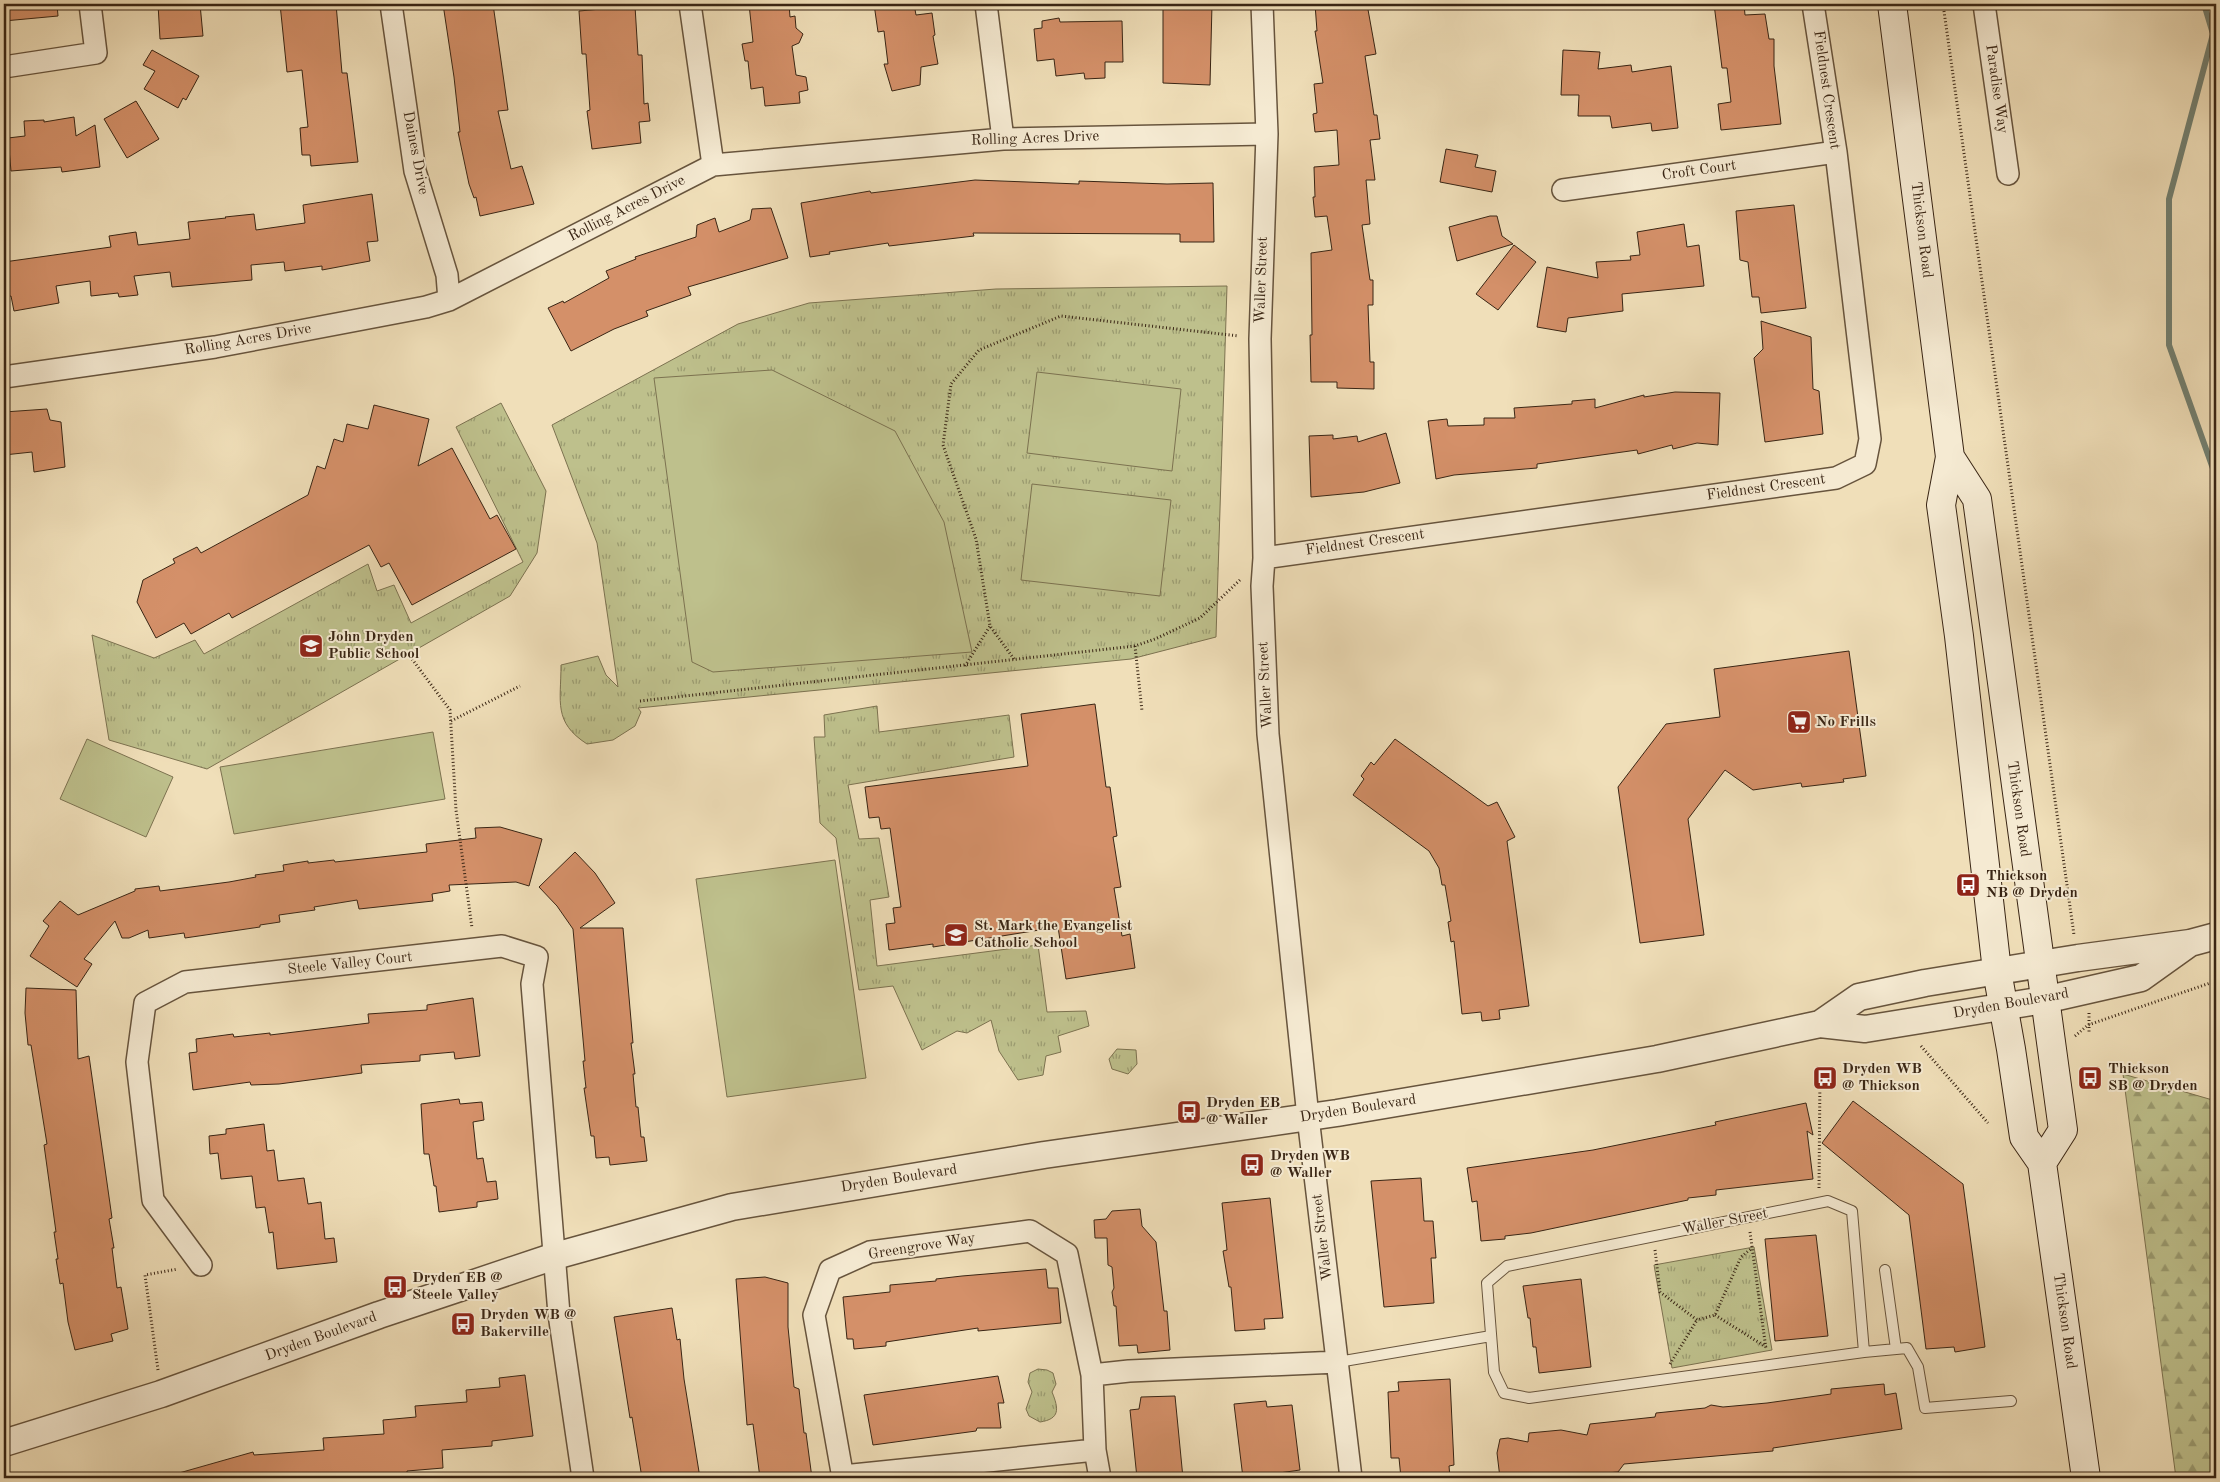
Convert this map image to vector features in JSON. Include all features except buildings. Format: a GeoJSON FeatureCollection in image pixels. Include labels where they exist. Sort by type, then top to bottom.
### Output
{"type":"FeatureCollection","features":[{"type":"Feature","properties":{"kind":"main road","name":"Thickson Road"},"geometry":{"type":"LineString","coordinates":[[1892,4],[1950,456],[1941,505],[1959,636],[1997,971],[2024,1137],[2042,1163],[2086,1478]]}},
{"type":"Feature","properties":{"kind":"main road","name":"Thickson Road"},"geometry":{"type":"LineString","coordinates":[[1950,456],[1977,499],[2063,1130],[2042,1163]]}},
{"type":"Feature","properties":{"kind":"street"},"geometry":{"type":"LineString","coordinates":[[4,67],[96,53],[90,4]]}},
{"type":"Feature","properties":{"kind":"street","name":"Daines Drive"},"geometry":{"type":"LineString","coordinates":[[391,4],[416,171],[446,275],[449,300]]}},
{"type":"Feature","properties":{"kind":"street"},"geometry":{"type":"LineString","coordinates":[[690,4],[712,165]]}},
{"type":"Feature","properties":{"kind":"street"},"geometry":{"type":"LineString","coordinates":[[986,4],[1002,139]]}},
{"type":"Feature","properties":{"kind":"street","name":"Waller Street"},"geometry":{"type":"LineString","coordinates":[[1262,4],[1267,134],[1260,338],[1264,558],[1262,586],[1268,734],[1308,1117],[1351,1478]]}},
{"type":"Feature","properties":{"kind":"street","name":"Fieldnest Crescent"},"geometry":{"type":"LineString","coordinates":[[1264,558],[1836,478],[1865,464],[1870,439],[1836,152],[1814,4]]}},
{"type":"Feature","properties":{"kind":"street","name":"Paradise Way"},"geometry":{"type":"LineString","coordinates":[[1984,4],[2008,174]]}},
{"type":"Feature","properties":{"kind":"street","name":"Rolling Acres Drive"},"geometry":{"type":"LineString","coordinates":[[4,377],[215,347],[449,300],[712,165],[1002,139],[1267,134]]}},
{"type":"Feature","properties":{"kind":"street","name":"Croft Court"},"geometry":{"type":"LineString","coordinates":[[1563,190],[1836,152]]}},
{"type":"Feature","properties":{"kind":"street","name":"Dryden Boulevard"},"geometry":{"type":"LineString","coordinates":[[1820,1024],[1859,998],[1944,979],[2130,950],[2190,943],[2216,936]]}},
{"type":"Feature","properties":{"kind":"street","name":"Dryden Boulevard"},"geometry":{"type":"LineString","coordinates":[[4,1443],[161,1394],[379,1315],[555,1256],[732,1207],[1044,1155],[1308,1117],[1657,1058],[1820,1024],[1865,1029],[2044,1000],[2141,978],[2190,943]]}},
{"type":"Feature","properties":{"kind":"street","name":"Steele Valley Court"},"geometry":{"type":"LineString","coordinates":[[201,1265],[152,1200],[137,1062],[145,1004],[185,982],[475,951],[502,946],[537,956],[532,984],[555,1256]]}},
{"type":"Feature","properties":{"kind":"street","name":"Greengrove Way"},"geometry":{"type":"LineString","coordinates":[[1095,1450],[843,1477],[814,1315],[830,1270],[870,1252],[1030,1231],[1067,1254],[1092,1375],[1095,1450],[1100,1478]]}},
{"type":"Feature","properties":{"kind":"street"},"geometry":{"type":"LineString","coordinates":[[555,1256],[559,1314],[583,1478]]}},
{"type":"Feature","properties":{"kind":"street"},"geometry":{"type":"LineString","coordinates":[[1092,1375],[1129,1371],[1338,1362]]}},
{"type":"Feature","properties":{"kind":"lane","name":"Waller Street"},"geometry":{"type":"LineString","coordinates":[[1864,1352],[1852,1211],[1828,1201],[1507,1266],[1487,1283],[1494,1372],[1504,1393],[1529,1398],[1896,1349]]}},
{"type":"Feature","properties":{"kind":"lane"},"geometry":{"type":"LineString","coordinates":[[1885,1270],[1896,1349],[1907,1348],[1918,1367],[1925,1408],[2011,1401]]}},
{"type":"Feature","properties":{"kind":"lane"},"geometry":{"type":"LineString","coordinates":[[1338,1362],[1491,1336]]}},
{"type":"Feature","properties":{"kind":"path"},"geometry":{"type":"LineString","coordinates":[[1943,4],[2073,931]]}},
{"type":"Feature","properties":{"kind":"path"},"geometry":{"type":"LineString","coordinates":[[1014,659],[990,626],[976,539],[943,445],[951,384],[979,350],[1062,316],[1260,338]]}},
{"type":"Feature","properties":{"kind":"path"},"geometry":{"type":"LineString","coordinates":[[640,701],[1135,646],[1200,618],[1264,558]]}},
{"type":"Feature","properties":{"kind":"path"},"geometry":{"type":"LineString","coordinates":[[965,666],[990,626]]}},
{"type":"Feature","properties":{"kind":"path"},"geometry":{"type":"LineString","coordinates":[[1135,646],[1142,711]]}},
{"type":"Feature","properties":{"kind":"path"},"geometry":{"type":"LineString","coordinates":[[412,659],[450,710],[456,810],[475,951]]}},
{"type":"Feature","properties":{"kind":"path"},"geometry":{"type":"LineString","coordinates":[[451,720],[520,686]]}},
{"type":"Feature","properties":{"kind":"path"},"geometry":{"type":"LineString","coordinates":[[2070,1040],[2088,1025],[2216,981]]}},
{"type":"Feature","properties":{"kind":"path"},"geometry":{"type":"LineString","coordinates":[[2089,1014],[2089,1034]]}},
{"type":"Feature","properties":{"kind":"path"},"geometry":{"type":"LineString","coordinates":[[1921,1046],[1988,1123]]}},
{"type":"Feature","properties":{"kind":"path"},"geometry":{"type":"LineString","coordinates":[[1818,1203],[1820,1074]]}},
{"type":"Feature","properties":{"kind":"path"},"geometry":{"type":"LineString","coordinates":[[1748,1218],[1769,1365]]}},
{"type":"Feature","properties":{"kind":"path"},"geometry":{"type":"LineString","coordinates":[[1654,1237],[1660,1292],[1697,1320]]}},
{"type":"Feature","properties":{"kind":"path"},"geometry":{"type":"LineString","coordinates":[[1715,1315],[1741,1258],[1752,1248]]}},
{"type":"Feature","properties":{"kind":"path"},"geometry":{"type":"LineString","coordinates":[[161,1394],[145,1275],[201,1265]]}},
{"type":"Feature","properties":{"kind":"path"},"geometry":{"type":"LineString","coordinates":[[1660,1380],[1697,1320],[1715,1315],[1766,1347]]}},
{"type":"Feature","properties":{"kind":"green space"},"geometry":{"type":"Polygon","coordinates":[[[1227,286],[1216,637],[1131,659],[638,708],[641,712],[635,726],[613,740],[587,744],[569,728],[561,710],[561,665],[598,656],[606,675],[618,687],[597,543],[552,425],[738,324],[809,303],[996,289],[1227,286]]]}},
{"type":"Feature","properties":{"kind":"green space"},"geometry":{"type":"Polygon","coordinates":[[[772,370],[895,431],[944,522],[972,652],[713,672],[692,662],[654,378],[772,370]]]}},
{"type":"Feature","properties":{"kind":"green space"},"geometry":{"type":"Polygon","coordinates":[[[1037,372],[1181,389],[1172,471],[1027,453],[1037,372]]]}},
{"type":"Feature","properties":{"kind":"green space"},"geometry":{"type":"Polygon","coordinates":[[[501,403],[546,491],[537,553],[510,596],[207,769],[109,740],[92,635],[154,658],[195,640],[204,654],[368,564],[377,591],[394,585],[411,623],[523,562],[456,427],[501,403]]]}},
{"type":"Feature","properties":{"kind":"green space"},"geometry":{"type":"Polygon","coordinates":[[[1032,484],[1171,500],[1160,596],[1021,580],[1032,484]]]}},
{"type":"Feature","properties":{"kind":"green space"},"geometry":{"type":"Polygon","coordinates":[[[877,706],[879,732],[1009,715],[1014,757],[848,785],[859,839],[879,838],[889,897],[870,900],[877,966],[1038,945],[1047,1012],[1086,1011],[1089,1026],[1058,1036],[1061,1052],[1046,1056],[1043,1075],[1018,1080],[999,1051],[991,1020],[967,1033],[957,1031],[922,1050],[893,986],[859,990],[836,838],[820,823],[814,737],[825,737],[824,715],[877,706]]]}},
{"type":"Feature","properties":{"kind":"green space"},"geometry":{"type":"Polygon","coordinates":[[[433,732],[445,799],[234,834],[220,767],[433,732]]]}},
{"type":"Feature","properties":{"kind":"green space"},"geometry":{"type":"Polygon","coordinates":[[[87,739],[173,777],[146,837],[60,799],[87,739]]]}},
{"type":"Feature","properties":{"kind":"green space"},"geometry":{"type":"Polygon","coordinates":[[[835,860],[866,1078],[727,1097],[696,879],[835,860]]]}},
{"type":"Feature","properties":{"kind":"green space"},"geometry":{"type":"Polygon","coordinates":[[[1117,1049],[1136,1050],[1137,1064],[1128,1074],[1112,1069],[1109,1059],[1117,1049]]]}},
{"type":"Feature","properties":{"kind":"green space"},"geometry":{"type":"Polygon","coordinates":[[[2123,1074],[2216,1101],[2216,1478],[2176,1478],[2123,1074]]]}},
{"type":"Feature","properties":{"kind":"green space"},"geometry":{"type":"Polygon","coordinates":[[[1754,1247],[1772,1350],[1672,1368],[1654,1265],[1754,1247]]]}},
{"type":"Feature","properties":{"kind":"green space"},"geometry":{"type":"Polygon","coordinates":[[[1038,1369],[1053,1373],[1056,1384],[1052,1392],[1057,1408],[1054,1416],[1047,1421],[1040,1422],[1029,1416],[1026,1409],[1032,1392],[1028,1382],[1030,1373],[1038,1369]]]}},
{"type":"Feature","properties":{"kind":"waterway"},"geometry":{"type":"LineString","coordinates":[[2204,4],[2213,34],[2169,199],[2169,345],[2216,477]]}},
{"type":"Feature","properties":{"kind":"place","name":"John Dryden Public School"},"geometry":{"type":"Point","coordinates":[311,646]}},
{"type":"Feature","properties":{"kind":"place","name":"No Frills"},"geometry":{"type":"Point","coordinates":[1799,722]}},
{"type":"Feature","properties":{"kind":"place","name":"Thickson NB @ Dryden"},"geometry":{"type":"Point","coordinates":[1968,885]}},
{"type":"Feature","properties":{"kind":"place","name":"St. Mark the Evangelist Catholic School"},"geometry":{"type":"Point","coordinates":[956,935]}},
{"type":"Feature","properties":{"kind":"place","name":"Dryden WB @ Thickson"},"geometry":{"type":"Point","coordinates":[1825,1078]}},
{"type":"Feature","properties":{"kind":"place","name":"Thickson SB @ Dryden"},"geometry":{"type":"Point","coordinates":[2090,1078]}},
{"type":"Feature","properties":{"kind":"place","name":"Dryden EB @ Waller"},"geometry":{"type":"Point","coordinates":[1189,1112]}},
{"type":"Feature","properties":{"kind":"place","name":"Dryden WB @ Waller"},"geometry":{"type":"Point","coordinates":[1252,1165]}},
{"type":"Feature","properties":{"kind":"place","name":"Dryden EB @ Steele Valley"},"geometry":{"type":"Point","coordinates":[395,1287]}},
{"type":"Feature","properties":{"kind":"place","name":"Dryden WB @ Bakerville"},"geometry":{"type":"Point","coordinates":[463,1324]}}]}
